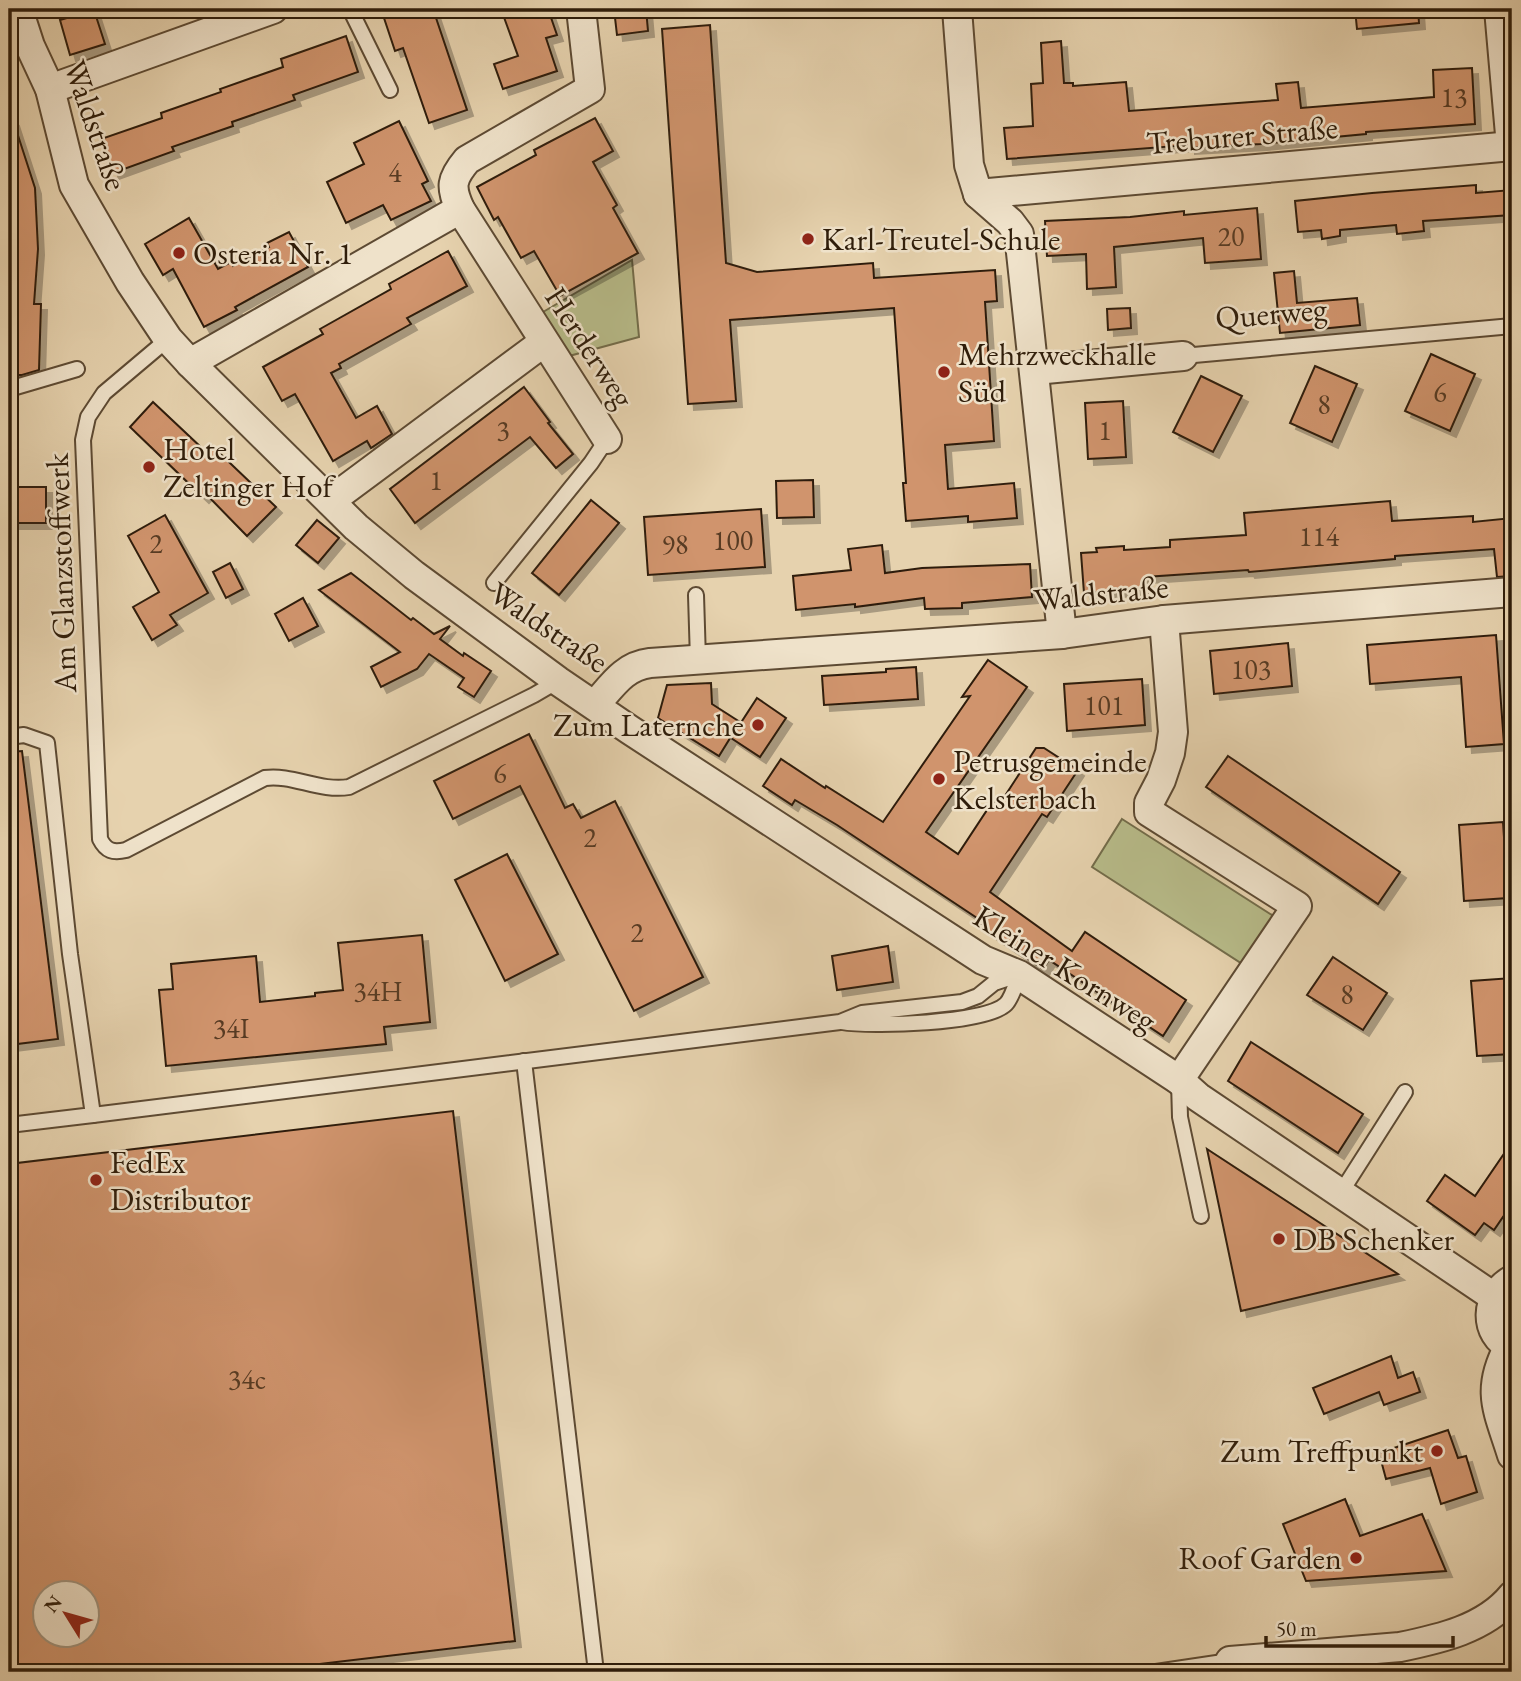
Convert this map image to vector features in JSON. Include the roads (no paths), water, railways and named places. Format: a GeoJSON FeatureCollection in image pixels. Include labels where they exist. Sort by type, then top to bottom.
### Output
{"type":"FeatureCollection","features":[{"type":"Feature","properties":{"kind":"street","name":"Waldstraße"},"geometry":{"type":"LineString","coordinates":[[19,9],[30,46],[50,89],[74,185],[108,247],[168,339],[356,527],[414,575],[595,705],[625,671],[637,665],[1062,634],[1164,621],[1512,592]]}},
{"type":"Feature","properties":{"kind":"street"},"geometry":{"type":"LineString","coordinates":[[50,89],[273,9]]}},
{"type":"Feature","properties":{"kind":"street"},"geometry":{"type":"LineString","coordinates":[[190,363],[460,209],[453,192],[456,173],[467,160],[590,89],[581,9]]}},
{"type":"Feature","properties":{"kind":"street"},"geometry":{"type":"LineString","coordinates":[[957,9],[969,165],[978,194],[1010,222],[1019,234],[1062,634]]}},
{"type":"Feature","properties":{"kind":"street"},"geometry":{"type":"LineString","coordinates":[[1499,9],[1508,76],[1511,146]]}},
{"type":"Feature","properties":{"kind":"street","name":"Treburer Straße"},"geometry":{"type":"LineString","coordinates":[[978,194],[1511,146]]}},
{"type":"Feature","properties":{"kind":"street","name":"Herderweg"},"geometry":{"type":"LineString","coordinates":[[460,209],[607,439]]}},
{"type":"Feature","properties":{"kind":"street"},"geometry":{"type":"LineString","coordinates":[[330,501],[544,342]]}},
{"type":"Feature","properties":{"kind":"street","name":"Querweg"},"geometry":{"type":"LineString","coordinates":[[1035,370],[1183,356]]}},
{"type":"Feature","properties":{"kind":"street"},"geometry":{"type":"LineString","coordinates":[[1164,621],[1173,732],[1170,753],[1161,780],[1149,803],[1149,812],[1297,906],[1179,1080]]}},
{"type":"Feature","properties":{"kind":"street","name":"Kleiner Kornweg"},"geometry":{"type":"LineString","coordinates":[[595,705],[983,960],[1019,975],[1179,1080],[1198,1097],[1340,1194],[1503,1289],[1490,1307],[1492,1328],[1497,1337],[1510,1347],[1496,1372],[1494,1391],[1512,1455]]}},
{"type":"Feature","properties":{"kind":"street"},"geometry":{"type":"LineString","coordinates":[[1230,1661],[1420,1643],[1466,1629],[1499,1610],[1512,1596]]}},
{"type":"Feature","properties":{"kind":"lane"},"geometry":{"type":"LineString","coordinates":[[350,9],[390,90]]}},
{"type":"Feature","properties":{"kind":"lane","name":"Querweg"},"geometry":{"type":"LineString","coordinates":[[1183,356],[1512,326]]}},
{"type":"Feature","properties":{"kind":"lane","name":"Am Glanzstoffwerk"},"geometry":{"type":"LineString","coordinates":[[168,339],[104,393],[88,417],[83,440],[100,839],[105,848],[115,853],[126,850],[265,778],[280,778],[331,789],[349,787],[558,681]]}},
{"type":"Feature","properties":{"kind":"lane"},"geometry":{"type":"LineString","coordinates":[[9,389],[77,369]]}},
{"type":"Feature","properties":{"kind":"lane","name":"Herderweg"},"geometry":{"type":"LineString","coordinates":[[494,583],[591,464],[607,439]]}},
{"type":"Feature","properties":{"kind":"lane"},"geometry":{"type":"LineString","coordinates":[[696,595],[698,660]]}},
{"type":"Feature","properties":{"kind":"lane"},"geometry":{"type":"LineString","coordinates":[[9,737],[24,735],[47,743],[70,954],[93,1115]]}},
{"type":"Feature","properties":{"kind":"lane"},"geometry":{"type":"LineString","coordinates":[[9,1125],[840,1022],[862,1013],[962,1002],[978,996],[994,984],[1019,975]]}},
{"type":"Feature","properties":{"kind":"lane"},"geometry":{"type":"LineString","coordinates":[[840,1022],[859,1025],[922,1023],[993,1012],[1007,1004],[1019,975]]}},
{"type":"Feature","properties":{"kind":"lane"},"geometry":{"type":"LineString","coordinates":[[524,1060],[596,1672]]}},
{"type":"Feature","properties":{"kind":"lane"},"geometry":{"type":"LineString","coordinates":[[1179,1080],[1180,1117],[1201,1216]]}},
{"type":"Feature","properties":{"kind":"lane"},"geometry":{"type":"LineString","coordinates":[[1340,1194],[1405,1092]]}},
{"type":"Feature","properties":{"kind":"lane"},"geometry":{"type":"LineString","coordinates":[[1156,1672],[1230,1661]]}},
{"type":"Feature","properties":{"kind":"place","name":"Karl-Treutel-Schule"},"geometry":{"type":"Point","coordinates":[808,239]}},
{"type":"Feature","properties":{"kind":"place","name":"Osteria Nr. 1"},"geometry":{"type":"Point","coordinates":[179,253]}},
{"type":"Feature","properties":{"kind":"place","name":"Mehrzweckhalle Süd"},"geometry":{"type":"Point","coordinates":[944,372]}},
{"type":"Feature","properties":{"kind":"place","name":"Hotel Zeltinger Hof"},"geometry":{"type":"Point","coordinates":[149,467]}},
{"type":"Feature","properties":{"kind":"place","name":"Zum Laternche"},"geometry":{"type":"Point","coordinates":[758,725]}},
{"type":"Feature","properties":{"kind":"place","name":"Petrusgemeinde Kelsterbach"},"geometry":{"type":"Point","coordinates":[939,779]}},
{"type":"Feature","properties":{"kind":"place","name":"FedEx Distributor"},"geometry":{"type":"Point","coordinates":[96,1180]}},
{"type":"Feature","properties":{"kind":"place","name":"DB Schenker"},"geometry":{"type":"Point","coordinates":[1279,1239]}},
{"type":"Feature","properties":{"kind":"place","name":"Zum Treffpunkt"},"geometry":{"type":"Point","coordinates":[1437,1451]}},
{"type":"Feature","properties":{"kind":"place","name":"Roof Garden"},"geometry":{"type":"Point","coordinates":[1356,1558]}}]}
